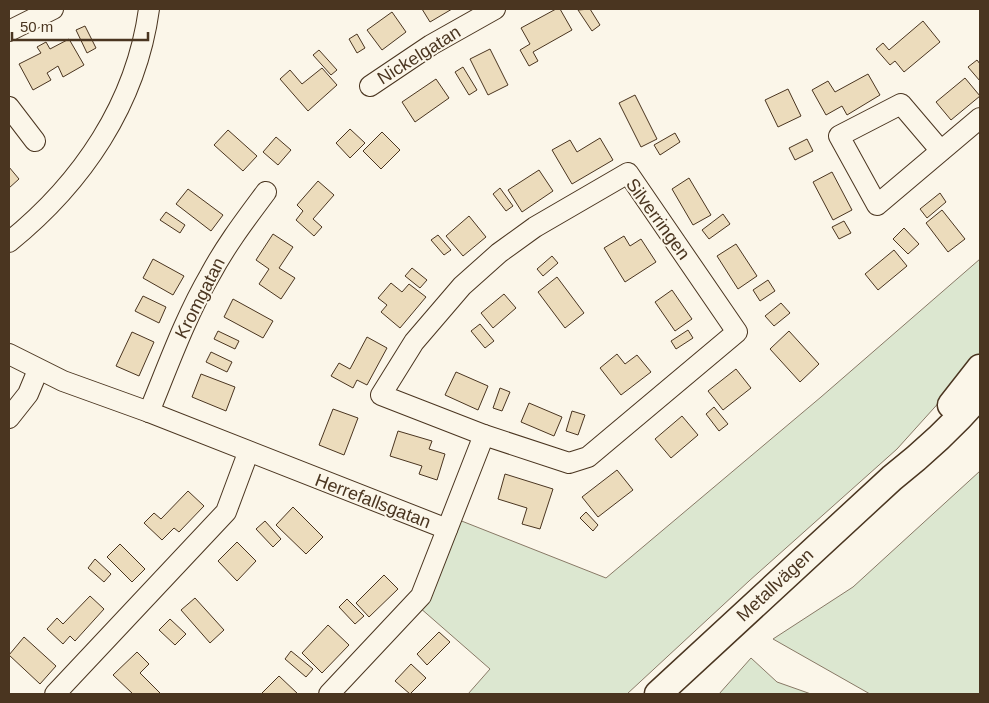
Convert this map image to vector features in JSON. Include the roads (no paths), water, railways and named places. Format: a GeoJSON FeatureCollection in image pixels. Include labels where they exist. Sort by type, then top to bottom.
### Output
{"type":"FeatureCollection","features":[{"type":"Feature","properties":{"kind":"main road","name":"Metallvägen"},"geometry":{"type":"LineString","coordinates":[[892,478],[980,368]]}},
{"type":"Feature","properties":{"kind":"main road","name":"Metallvägen"},"geometry":{"type":"LineString","coordinates":[[658,694],[892,478],[946,432],[980,395]]}},
{"type":"Feature","properties":{"kind":"street"},"geometry":{"type":"LineString","coordinates":[[9,31],[53,9]]}},
{"type":"Feature","properties":{"kind":"street"},"geometry":{"type":"LineString","coordinates":[[9,242],[58,198],[74,180],[103,137],[120,106],[136,65],[149,9]]}},
{"type":"Feature","properties":{"kind":"street","name":"Nickelgatan"},"geometry":{"type":"LineString","coordinates":[[370,86],[430,46],[495,9]]}},
{"type":"Feature","properties":{"kind":"street"},"geometry":{"type":"LineString","coordinates":[[941,151],[900,104],[839,136],[877,205],[941,151],[980,118]]}},
{"type":"Feature","properties":{"kind":"street"},"geometry":{"type":"LineString","coordinates":[[9,107],[36,141]]}},
{"type":"Feature","properties":{"kind":"street","name":"Silverringen"},"geometry":{"type":"LineString","coordinates":[[628,173],[737,332],[588,457],[569,463],[484,435],[381,394],[414,342],[462,286],[499,253],[535,227],[628,173]]}},
{"type":"Feature","properties":{"kind":"street","name":"Kromgatan"},"geometry":{"type":"LineString","coordinates":[[149,412],[184,326],[209,275],[238,230],[266,192]]}},
{"type":"Feature","properties":{"kind":"street","name":"Herrefallsgatan"},"geometry":{"type":"LineString","coordinates":[[9,354],[38,370],[447,529],[420,596],[330,694]]}},
{"type":"Feature","properties":{"kind":"street"},"geometry":{"type":"LineString","coordinates":[[9,418],[28,394],[38,370]]}},
{"type":"Feature","properties":{"kind":"street"},"geometry":{"type":"LineString","coordinates":[[447,529],[484,435]]}},
{"type":"Feature","properties":{"kind":"street"},"geometry":{"type":"LineString","coordinates":[[55,694],[226,512],[248,453]]}}]}
